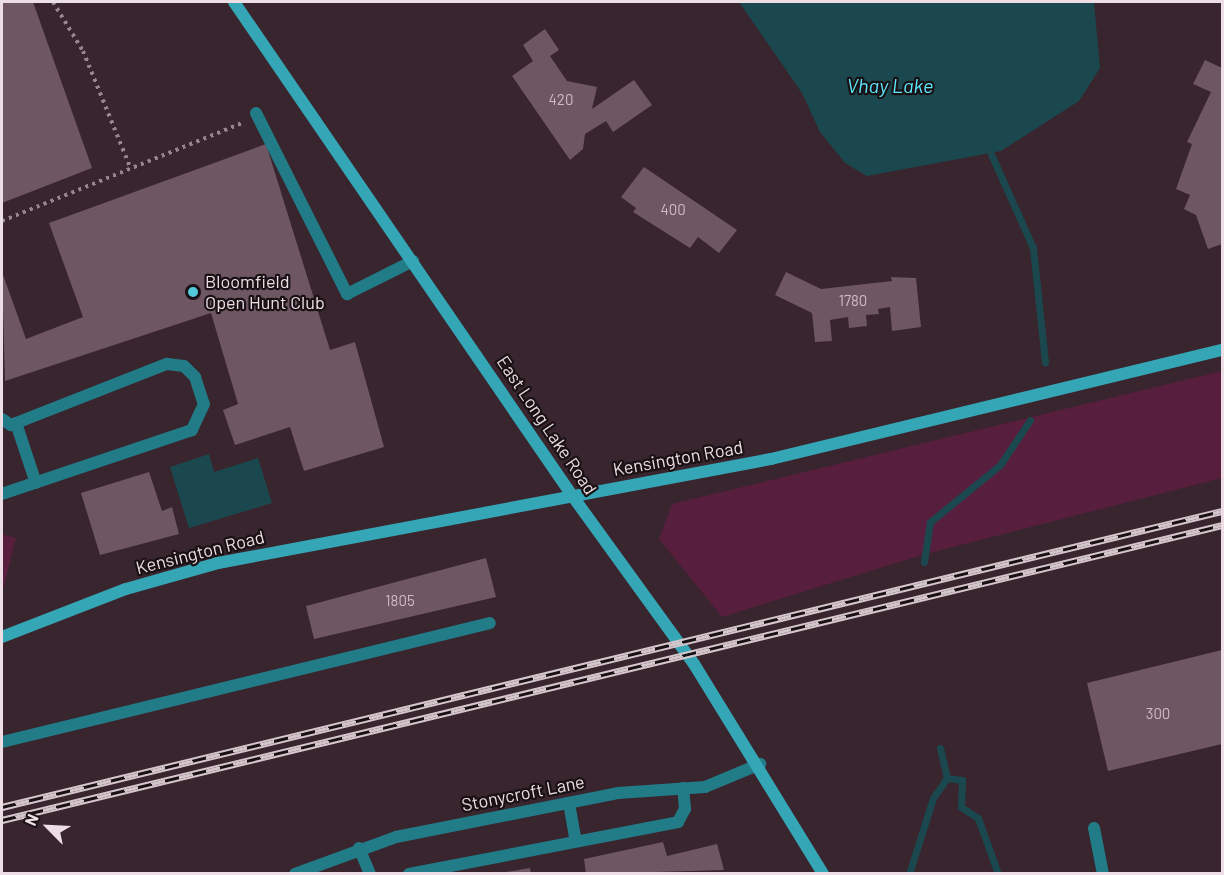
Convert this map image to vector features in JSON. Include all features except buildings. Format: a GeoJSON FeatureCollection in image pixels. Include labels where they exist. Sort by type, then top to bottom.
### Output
{"type":"FeatureCollection","features":[{"type":"Feature","properties":{"kind":"street","name":"East Long Lake Road"},"geometry":{"type":"LineString","coordinates":[[234,2],[760,764],[823,873]]}},
{"type":"Feature","properties":{"kind":"street"},"geometry":{"type":"LineString","coordinates":[[256,113],[347,294],[413,261]]}},
{"type":"Feature","properties":{"kind":"street","name":"Kensington Road"},"geometry":{"type":"LineString","coordinates":[[2,637],[173,574],[572,494],[771,459],[1222,350]]}},
{"type":"Feature","properties":{"kind":"street"},"geometry":{"type":"LineString","coordinates":[[2,419],[16,423],[167,364],[184,366],[195,377],[204,404],[192,430],[2,494]]}},
{"type":"Feature","properties":{"kind":"street"},"geometry":{"type":"LineString","coordinates":[[16,423],[36,483]]}},
{"type":"Feature","properties":{"kind":"street"},"geometry":{"type":"LineString","coordinates":[[2,742],[490,623]]}},
{"type":"Feature","properties":{"kind":"street","name":"Stonycroft Lane"},"geometry":{"type":"LineString","coordinates":[[295,873],[359,848],[569,803],[713,785],[760,764]]}},
{"type":"Feature","properties":{"kind":"street"},"geometry":{"type":"LineString","coordinates":[[410,873],[678,822],[685,809],[683,788]]}},
{"type":"Feature","properties":{"kind":"street"},"geometry":{"type":"LineString","coordinates":[[569,803],[576,841]]}},
{"type":"Feature","properties":{"kind":"street"},"geometry":{"type":"LineString","coordinates":[[1094,828],[1103,873]]}},
{"type":"Feature","properties":{"kind":"street"},"geometry":{"type":"LineString","coordinates":[[359,848],[370,873]]}},
{"type":"Feature","properties":{"kind":"path"},"geometry":{"type":"LineString","coordinates":[[53,2],[83,51],[131,169]]}},
{"type":"Feature","properties":{"kind":"path"},"geometry":{"type":"LineString","coordinates":[[2,221],[131,169],[256,113]]}},
{"type":"Feature","properties":{"kind":"shaded area"},"geometry":{"type":"Polygon","coordinates":[[[1222,371],[1222,478],[922,555],[722,617],[659,539],[672,504],[1222,371]]]}},
{"type":"Feature","properties":{"kind":"shaded area"},"geometry":{"type":"Polygon","coordinates":[[[2,534],[16,538],[2,594],[2,534]]]}},
{"type":"Feature","properties":{"kind":"water","name":"Vhay Lake"},"geometry":{"type":"Polygon","coordinates":[[[739,2],[1094,2],[1100,68],[1079,101],[1001,151],[867,176],[845,163],[820,132],[802,93],[739,2]]]}},
{"type":"Feature","properties":{"kind":"water"},"geometry":{"type":"Polygon","coordinates":[[[209,454],[214,472],[258,458],[272,503],[189,528],[170,467],[209,454]]]}},
{"type":"Feature","properties":{"kind":"waterway"},"geometry":{"type":"LineString","coordinates":[[991,154],[1033,248],[1045,362]]}},
{"type":"Feature","properties":{"kind":"waterway"},"geometry":{"type":"LineString","coordinates":[[924,562],[930,522],[1000,465],[1030,420]]}},
{"type":"Feature","properties":{"kind":"waterway"},"geometry":{"type":"LineString","coordinates":[[940,748],[947,778]]}},
{"type":"Feature","properties":{"kind":"waterway"},"geometry":{"type":"LineString","coordinates":[[909,874],[933,798],[947,778],[962,780],[961,807],[978,818],[998,874]]}},
{"type":"Feature","properties":{"kind":"railway"},"geometry":{"type":"LineString","coordinates":[[2,807],[1222,511]]}},
{"type":"Feature","properties":{"kind":"railway"},"geometry":{"type":"LineString","coordinates":[[2,820],[1222,525]]}},
{"type":"Feature","properties":{"kind":"place","name":"Bloomfield Open Hunt Club"},"geometry":{"type":"Point","coordinates":[193,292]}}]}
